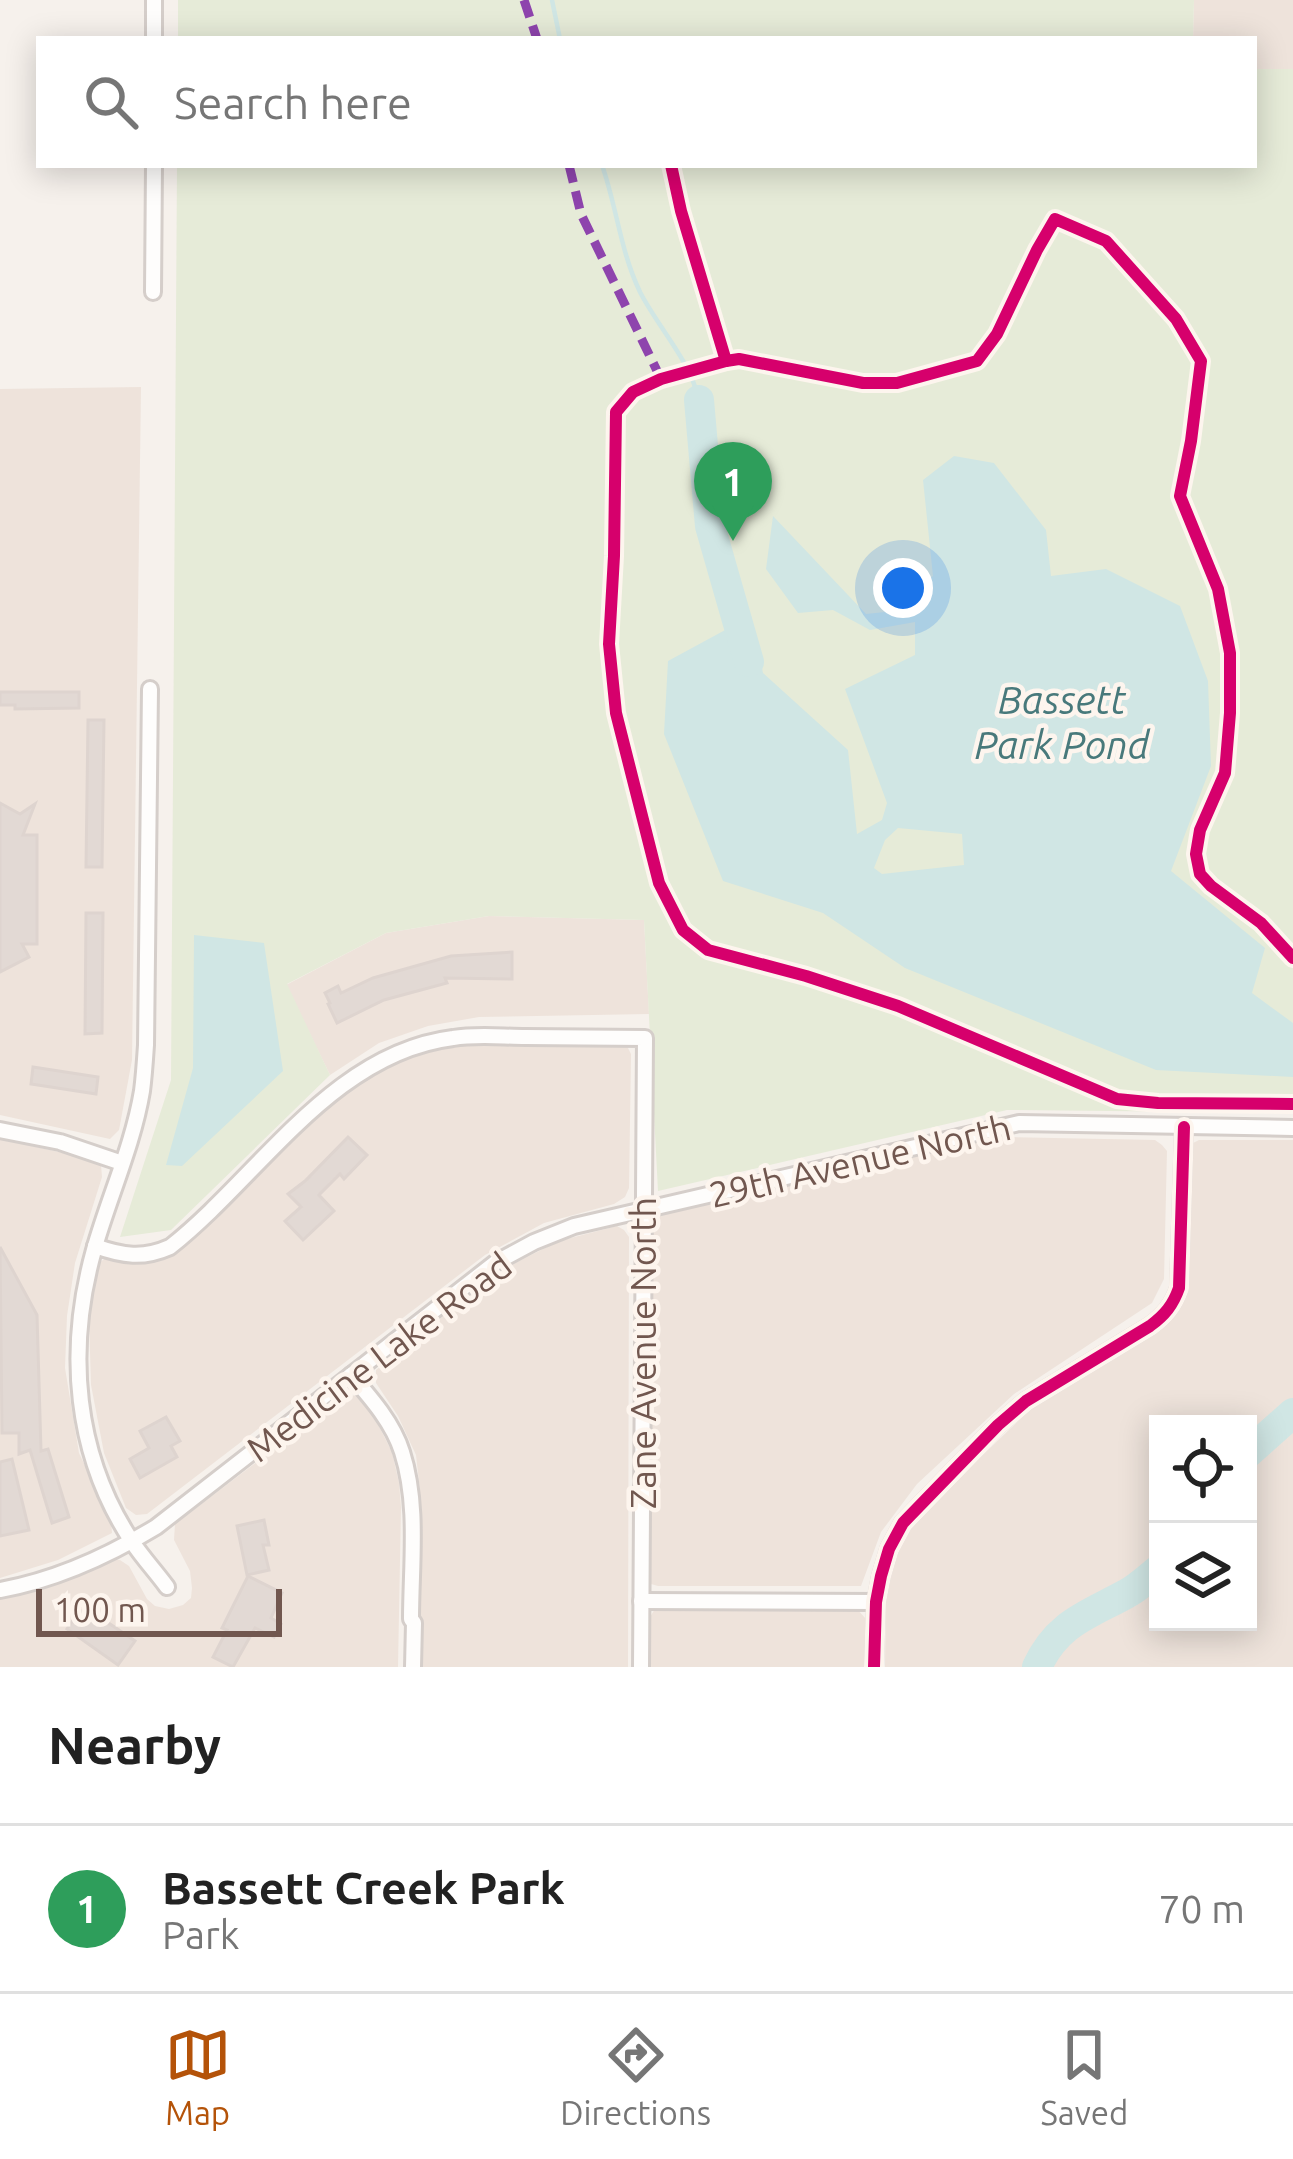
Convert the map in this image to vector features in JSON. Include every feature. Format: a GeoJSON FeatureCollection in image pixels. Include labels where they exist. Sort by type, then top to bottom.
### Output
{"type":"FeatureCollection","features":[{"type":"Feature","properties":{"kind":"street"},"geometry":{"type":"LineString","coordinates":[[154,0],[154,36]]}},
{"type":"Feature","properties":{"kind":"street"},"geometry":{"type":"LineString","coordinates":[[153,292],[154,168]]}},
{"type":"Feature","properties":{"kind":"street"},"geometry":{"type":"LineString","coordinates":[[150,689],[146,1045],[141,1093],[83,1291],[77,1384],[98,1476],[133,1541],[167,1587]]}},
{"type":"Feature","properties":{"kind":"street","name":"Zane Avenue North"},"geometry":{"type":"LineString","coordinates":[[95,1246],[135,1257],[170,1247],[354,1076],[418,1045],[472,1037],[646,1038],[641,1667]]}},
{"type":"Feature","properties":{"kind":"street","name":"29th Avenue North"},"geometry":{"type":"LineString","coordinates":[[644,1210],[1019,1123],[1293,1128]]}},
{"type":"Feature","properties":{"kind":"street"},"geometry":{"type":"LineString","coordinates":[[874,1667],[876,1602],[889,1549],[903,1523],[1026,1401],[1150,1325],[1174,1304],[1179,1288],[1184,1126]]}},
{"type":"Feature","properties":{"kind":"street"},"geometry":{"type":"LineString","coordinates":[[0,1130],[60,1142],[122,1163]]}},
{"type":"Feature","properties":{"kind":"street","name":"Medicine Lake Road"},"geometry":{"type":"LineString","coordinates":[[0,1590],[60,1574],[156,1527],[495,1263],[574,1226],[644,1210]]}},
{"type":"Feature","properties":{"kind":"street"},"geometry":{"type":"LineString","coordinates":[[351,1375],[387,1420],[402,1450],[409,1481],[413,1667]]}},
{"type":"Feature","properties":{"kind":"street"},"geometry":{"type":"LineString","coordinates":[[641,1601],[876,1602]]}},
{"type":"Feature","properties":{"kind":"shaded area"},"geometry":{"type":"Polygon","coordinates":[[[1194,0],[1293,0],[1293,69],[1257,69],[1257,36],[1193,36],[1194,0]]]}},
{"type":"Feature","properties":{"kind":"shaded area"},"geometry":{"type":"Polygon","coordinates":[[[141,387],[132,1060],[119,1130],[110,1139],[0,1115],[0,389],[141,387]]]}},
{"type":"Feature","properties":{"kind":"shaded area"},"geometry":{"type":"Polygon","coordinates":[[[489,916],[644,920],[649,1014],[479,1017],[428,1026],[379,1043],[330,1075],[286,985],[386,933],[489,916]]]}},
{"type":"Feature","properties":{"kind":"shaded area"},"geometry":{"type":"Polygon","coordinates":[[[460,1041],[618,1041],[627,1046],[631,1054],[629,1188],[625,1197],[544,1223],[485,1255],[147,1514],[136,1515],[126,1508],[104,1453],[91,1385],[89,1320],[97,1264],[106,1258],[150,1261],[185,1246],[361,1079],[407,1056],[460,1041]]]}},
{"type":"Feature","properties":{"kind":"shaded area"},"geometry":{"type":"Polygon","coordinates":[[[1003,1137],[1155,1140],[1162,1145],[1167,1151],[1164,1279],[1152,1303],[1014,1394],[917,1484],[881,1532],[861,1586],[651,1584],[653,1222],[660,1215],[1003,1137]]]}},
{"type":"Feature","properties":{"kind":"shaded area"},"geometry":{"type":"Polygon","coordinates":[[[0,1139],[101,1165],[102,1177],[75,1263],[65,1368],[79,1453],[111,1520],[112,1533],[58,1560],[0,1578],[0,1139]]]}},
{"type":"Feature","properties":{"kind":"shaded area"},"geometry":{"type":"Polygon","coordinates":[[[1199,1140],[1293,1140],[1293,1667],[885,1667],[886,1591],[899,1539],[1038,1402],[1136,1341],[1175,1310],[1188,1153],[1199,1140]]]}},
{"type":"Feature","properties":{"kind":"shaded area"},"geometry":{"type":"Polygon","coordinates":[[[617,1226],[629,1237],[628,1667],[418,1667],[420,1491],[416,1455],[376,1383],[376,1370],[515,1263],[559,1241],[617,1226]]]}},
{"type":"Feature","properties":{"kind":"shaded area"},"geometry":{"type":"Polygon","coordinates":[[[345,1395],[360,1396],[375,1418],[392,1452],[399,1483],[398,1667],[0,1667],[0,1598],[83,1573],[111,1559],[129,1566],[155,1606],[183,1605],[191,1598],[192,1588],[190,1571],[174,1540],[175,1524],[345,1395]]]}},
{"type":"Feature","properties":{"kind":"shaded area"},"geometry":{"type":"Polygon","coordinates":[[[662,1606],[856,1608],[866,1619],[866,1667],[650,1667],[650,1617],[662,1606]]]}},
{"type":"Feature","properties":{"kind":"green space"},"geometry":{"type":"Polygon","coordinates":[[[178,0],[1194,0],[1193,36],[178,36],[178,0]]]}},
{"type":"Feature","properties":{"kind":"green space"},"geometry":{"type":"Polygon","coordinates":[[[1257,69],[1293,69],[1293,1113],[1007,1110],[658,1191],[644,920],[489,916],[386,933],[287,984],[330,1075],[171,1230],[120,1237],[171,1080],[177,168],[1257,168],[1257,69]]]}},
{"type":"Feature","properties":{"kind":"water","name":"Bassett Park Pond"},"geometry":{"type":"Polygon","coordinates":[[[954,456],[994,463],[1046,530],[1051,576],[1106,569],[1180,606],[1208,681],[1211,766],[1171,871],[1265,948],[1252,993],[1293,1023],[1293,1077],[1156,1070],[905,968],[823,913],[723,881],[664,734],[668,661],[751,616],[763,673],[848,750],[857,834],[882,820],[887,803],[845,689],[915,655],[915,622],[870,630],[833,610],[798,613],[766,569],[773,516],[866,614],[895,611],[933,576],[923,480],[954,456]],[[898,828],[885,840],[874,868],[882,874],[964,865],[962,834],[898,828]]]}},
{"type":"Feature","properties":{"kind":"water"},"geometry":{"type":"Polygon","coordinates":[[[194,935],[264,943],[283,1071],[182,1166],[166,1165],[193,1068],[194,935]]]}},
{"type":"Feature","properties":{"kind":"building"},"geometry":{"type":"Polygon","coordinates":[[[0,692],[79,692],[79,708],[15,709],[15,705],[0,705],[0,692]]]}},
{"type":"Feature","properties":{"kind":"building"},"geometry":{"type":"Polygon","coordinates":[[[88,720],[104,720],[102,867],[86,867],[88,720]]]}},
{"type":"Feature","properties":{"kind":"building"},"geometry":{"type":"Polygon","coordinates":[[[0,803],[20,814],[35,804],[23,835],[37,835],[37,944],[22,944],[29,957],[0,972],[0,803]]]}},
{"type":"Feature","properties":{"kind":"building"},"geometry":{"type":"Polygon","coordinates":[[[86,913],[103,913],[102,1033],[85,1034],[86,913]]]}},
{"type":"Feature","properties":{"kind":"building"},"geometry":{"type":"Polygon","coordinates":[[[512,952],[512,979],[445,978],[447,983],[384,1000],[337,1023],[325,993],[338,986],[341,993],[373,978],[451,956],[512,952]]]}},
{"type":"Feature","properties":{"kind":"building"},"geometry":{"type":"Polygon","coordinates":[[[33,1067],[98,1077],[96,1094],[31,1084],[33,1067]]]}},
{"type":"Feature","properties":{"kind":"building"},"geometry":{"type":"Polygon","coordinates":[[[348,1137],[367,1155],[344,1179],[340,1174],[319,1195],[334,1211],[303,1240],[285,1221],[301,1207],[288,1194],[348,1137]]]}},
{"type":"Feature","properties":{"kind":"building"},"geometry":{"type":"Polygon","coordinates":[[[0,1247],[37,1315],[41,1451],[48,1449],[69,1517],[52,1523],[30,1450],[19,1454],[19,1433],[2,1433],[0,1247]]]}},
{"type":"Feature","properties":{"kind":"building"},"geometry":{"type":"Polygon","coordinates":[[[166,1417],[180,1441],[171,1446],[177,1457],[140,1478],[130,1459],[149,1448],[140,1431],[166,1417]]]}},
{"type":"Feature","properties":{"kind":"building"},"geometry":{"type":"Polygon","coordinates":[[[12,1459],[29,1530],[0,1536],[0,1462],[12,1459]]]}},
{"type":"Feature","properties":{"kind":"building"},"geometry":{"type":"Polygon","coordinates":[[[264,1520],[269,1570],[247,1575],[237,1526],[264,1520]]]}},
{"type":"Feature","properties":{"kind":"building"},"geometry":{"type":"Polygon","coordinates":[[[248,1576],[282,1593],[271,1618],[281,1624],[274,1637],[255,1628],[233,1667],[213,1657],[248,1576]]]}},
{"type":"Feature","properties":{"kind":"building"},"geometry":{"type":"Polygon","coordinates":[[[80,1610],[135,1641],[118,1665],[67,1629],[80,1610]]]}},
{"type":"Feature","properties":{"kind":"waterway"},"geometry":{"type":"LineString","coordinates":[[552,0],[559,36]]}},
{"type":"Feature","properties":{"kind":"waterway"},"geometry":{"type":"LineString","coordinates":[[603,168],[633,276],[688,371],[699,400]]}},
{"type":"Feature","properties":{"kind":"waterway"},"geometry":{"type":"LineString","coordinates":[[699,400],[710,526],[749,662]]}},
{"type":"Feature","properties":{"kind":"waterway"},"geometry":{"type":"LineString","coordinates":[[1257,1445],[1293,1413]]}},
{"type":"Feature","properties":{"kind":"waterway"},"geometry":{"type":"LineString","coordinates":[[1037,1667],[1064,1630],[1149,1577]]}},
{"type":"Feature","properties":{"kind":"marked path"},"geometry":{"type":"LineString","coordinates":[[524,0],[536,36]]}},
{"type":"Feature","properties":{"kind":"marked path"},"geometry":{"type":"LineString","coordinates":[[570,168],[581,214],[661,379]]}},
{"type":"Feature","properties":{"kind":"cycle path"},"geometry":{"type":"LineString","coordinates":[[672,168],[726,361]]}},
{"type":"Feature","properties":{"kind":"cycle path"},"geometry":{"type":"LineString","coordinates":[[1293,958],[1261,923],[1200,874],[1196,854],[1200,830],[1225,773],[1230,713],[1230,653],[1218,589],[1180,496],[1201,361],[1176,319],[1106,241],[1055,219],[997,334],[977,361],[897,383],[863,383],[739,359],[661,379],[633,392],[616,412],[609,644],[616,713],[659,883],[683,930],[708,950],[898,1006],[1117,1099],[1293,1104]]}},
{"type":"Feature","properties":{"kind":"cycle path"},"geometry":{"type":"LineString","coordinates":[[874,1667],[881,1576],[903,1523],[1026,1401],[1150,1326],[1174,1300],[1179,1288],[1184,1127]]}},
{"type":"Feature","properties":{"kind":"place","name":"Bassett Creek Park"},"geometry":{"type":"Point","coordinates":[733,541]}}]}
